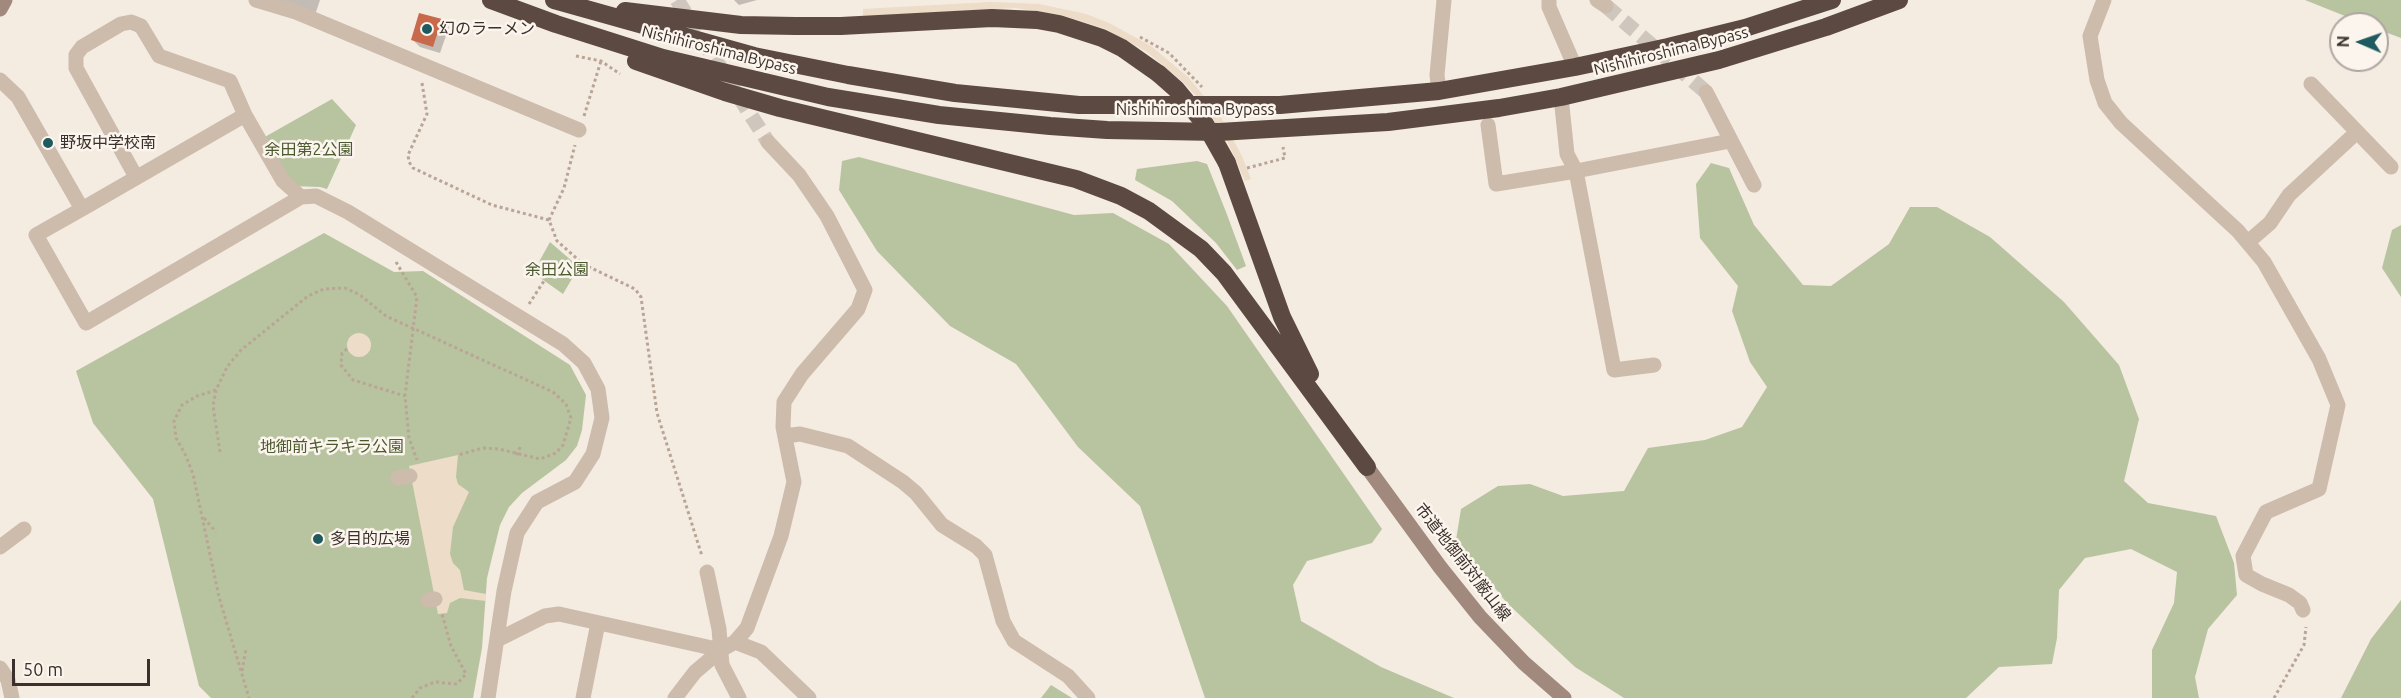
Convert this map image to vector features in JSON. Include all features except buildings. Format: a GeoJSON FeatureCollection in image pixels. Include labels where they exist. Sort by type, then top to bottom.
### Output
{"type":"FeatureCollection","features":[{"type":"Feature","properties":{"kind":"highway","name":"Nishihiroshima Bypass"},"geometry":{"type":"LineString","coordinates":[[559,2],[754,56],[955,93],[1078,105],[1268,105],[1439,91],[1575,67],[1745,28],[1832,0]]}},
{"type":"Feature","properties":{"kind":"highway","name":"Nishihiroshima Bypass"},"geometry":{"type":"LineString","coordinates":[[497,3],[663,58],[773,86],[894,108],[1050,126],[1174,132],[1332,127],[1443,116],[1561,97],[1719,60],[1826,27],[1899,0]]}},
{"type":"Feature","properties":{"kind":"highway"},"geometry":{"type":"LineString","coordinates":[[559,2],[741,25],[829,27],[1014,18],[1059,24],[1081,30],[1122,48],[1160,74],[1205,123],[1227,163],[1282,317],[1324,399],[1367,467]]}},
{"type":"Feature","properties":{"kind":"highway"},"geometry":{"type":"LineString","coordinates":[[497,3],[616,54],[725,92],[836,122],[1076,179],[1111,192],[1149,211],[1201,249],[1224,273],[1367,467]]}},
{"type":"Feature","properties":{"kind":"street"},"geometry":{"type":"LineString","coordinates":[[0,9],[5,0]]}},
{"type":"Feature","properties":{"kind":"street"},"geometry":{"type":"LineString","coordinates":[[256,0],[296,12],[579,130]]}},
{"type":"Feature","properties":{"kind":"street"},"geometry":{"type":"LineString","coordinates":[[1439,91],[1437,75],[1444,0]]}},
{"type":"Feature","properties":{"kind":"street"},"geometry":{"type":"LineString","coordinates":[[1549,0],[1549,7],[1575,67]]}},
{"type":"Feature","properties":{"kind":"street"},"geometry":{"type":"LineString","coordinates":[[2104,0],[2090,36],[2097,80],[2105,103],[2121,123],[2238,231],[2264,262],[2319,359],[2338,405],[2319,489],[2266,512],[2243,556],[2246,575],[2289,595],[2301,603],[2303,610]]}},
{"type":"Feature","properties":{"kind":"street"},"geometry":{"type":"LineString","coordinates":[[136,177],[76,68],[76,55],[82,47],[121,24],[131,22],[141,26],[159,56],[230,81],[244,115],[283,181],[301,197]]}},
{"type":"Feature","properties":{"kind":"street"},"geometry":{"type":"LineString","coordinates":[[0,80],[18,97],[82,209]]}},
{"type":"Feature","properties":{"kind":"street"},"geometry":{"type":"LineString","coordinates":[[2311,84],[2391,167]]}},
{"type":"Feature","properties":{"kind":"street"},"geometry":{"type":"LineString","coordinates":[[1706,92],[1754,185]]}},
{"type":"Feature","properties":{"kind":"street"},"geometry":{"type":"LineString","coordinates":[[1561,97],[1568,154],[1576,171],[1614,370],[1654,365]]}},
{"type":"Feature","properties":{"kind":"street"},"geometry":{"type":"LineString","coordinates":[[244,115],[36,235],[86,323],[301,197],[316,196],[348,212],[563,344],[584,363],[598,389],[602,418],[593,454],[575,482],[537,502],[517,533],[504,591],[488,698]]}},
{"type":"Feature","properties":{"kind":"street"},"geometry":{"type":"LineString","coordinates":[[1488,125],[1496,184],[1730,141]]}},
{"type":"Feature","properties":{"kind":"street"},"geometry":{"type":"LineString","coordinates":[[2248,242],[2270,222],[2289,195],[2357,132]]}},
{"type":"Feature","properties":{"kind":"street"},"geometry":{"type":"LineString","coordinates":[[675,698],[694,672],[721,650],[735,642],[747,628],[761,596],[789,508],[794,482],[785,436],[784,402],[802,374],[858,309],[865,290],[827,216],[799,176],[768,142]]}},
{"type":"Feature","properties":{"kind":"street"},"geometry":{"type":"LineString","coordinates":[[785,436],[800,434],[848,446],[916,493],[942,525],[976,546],[985,555],[1003,621],[1014,641],[1068,676],[1088,698]]}},
{"type":"Feature","properties":{"kind":"street","name":"市道地御前対厳山線"},"geometry":{"type":"LineString","coordinates":[[1367,467],[1440,567],[1480,617],[1524,663],[1564,698]]}},
{"type":"Feature","properties":{"kind":"street"},"geometry":{"type":"LineString","coordinates":[[0,547],[24,530]]}},
{"type":"Feature","properties":{"kind":"street"},"geometry":{"type":"LineString","coordinates":[[707,572],[719,629],[722,665],[734,693],[739,698]]}},
{"type":"Feature","properties":{"kind":"street"},"geometry":{"type":"LineString","coordinates":[[497,640],[545,616],[559,614],[721,650]]}},
{"type":"Feature","properties":{"kind":"street"},"geometry":{"type":"LineString","coordinates":[[583,698],[598,623]]}},
{"type":"Feature","properties":{"kind":"street"},"geometry":{"type":"LineString","coordinates":[[735,642],[761,652],[809,698]]}},
{"type":"Feature","properties":{"kind":"street"},"geometry":{"type":"LineString","coordinates":[[0,669],[8,680],[12,698]]}},
{"type":"Feature","properties":{"kind":"path"},"geometry":{"type":"LineString","coordinates":[[1136,34],[1169,53],[1206,92]]}},
{"type":"Feature","properties":{"kind":"path"},"geometry":{"type":"LineString","coordinates":[[576,56],[601,61],[620,74]]}},
{"type":"Feature","properties":{"kind":"path"},"geometry":{"type":"LineString","coordinates":[[601,61],[579,130],[564,188],[549,220],[557,241],[583,264],[635,289],[641,297],[657,413],[707,572]]}},
{"type":"Feature","properties":{"kind":"path"},"geometry":{"type":"LineString","coordinates":[[422,65],[423,98],[427,114],[408,155],[413,168],[492,205],[549,220]]}},
{"type":"Feature","properties":{"kind":"path"},"geometry":{"type":"LineString","coordinates":[[1247,168],[1285,158],[1282,145]]}},
{"type":"Feature","properties":{"kind":"path"},"geometry":{"type":"LineString","coordinates":[[394,258],[417,297],[405,396],[409,438],[409,473]]}},
{"type":"Feature","properties":{"kind":"path"},"geometry":{"type":"LineString","coordinates":[[520,318],[544,281]]}},
{"type":"Feature","properties":{"kind":"path"},"geometry":{"type":"LineString","coordinates":[[220,452],[213,406],[216,390],[227,367],[241,350],[308,296],[324,289],[345,288],[360,295],[386,316],[553,392],[566,404],[571,418],[563,445],[556,453],[540,459],[499,449],[483,448],[458,454]]}},
{"type":"Feature","properties":{"kind":"path"},"geometry":{"type":"LineString","coordinates":[[347,349],[342,353],[341,365],[353,380],[405,396]]}},
{"type":"Feature","properties":{"kind":"path"},"geometry":{"type":"LineString","coordinates":[[216,390],[197,396],[182,405],[174,421],[176,438],[193,474],[219,597],[249,698]]}},
{"type":"Feature","properties":{"kind":"path"},"geometry":{"type":"LineString","coordinates":[[516,454],[521,446]]}},
{"type":"Feature","properties":{"kind":"path"},"geometry":{"type":"LineString","coordinates":[[201,515],[208,526],[216,532]]}},
{"type":"Feature","properties":{"kind":"path"},"geometry":{"type":"LineString","coordinates":[[2274,698],[2304,645],[2306,628],[2303,610]]}},
{"type":"Feature","properties":{"kind":"path"},"geometry":{"type":"LineString","coordinates":[[412,698],[420,688],[435,682],[457,684],[466,674],[452,646],[442,613]]}},
{"type":"Feature","properties":{"kind":"path"},"geometry":{"type":"LineString","coordinates":[[242,673],[246,649]]}},
{"type":"Feature","properties":{"kind":"green space"},"geometry":{"type":"Polygon","coordinates":[[[2305,0],[2401,0],[2401,38],[2389,34],[2389,12],[2335,12],[2305,0]]]}},
{"type":"Feature","properties":{"kind":"green space","name":"余田第2公園"},"geometry":{"type":"Polygon","coordinates":[[[332,99],[356,125],[327,189],[291,186],[263,138],[332,99]]]}},
{"type":"Feature","properties":{"kind":"green space"},"geometry":{"type":"Polygon","coordinates":[[[859,157],[1074,215],[1113,213],[1169,244],[1227,306],[1382,529],[1372,543],[1307,561],[1293,585],[1301,621],[1381,667],[1454,698],[1205,698],[1140,506],[1078,447],[1016,364],[950,326],[877,251],[839,190],[842,161],[859,157]]]}},
{"type":"Feature","properties":{"kind":"green space"},"geometry":{"type":"Polygon","coordinates":[[[1197,161],[1207,164],[1246,266],[1237,270],[1216,243],[1172,201],[1135,180],[1137,169],[1197,161]]]}},
{"type":"Feature","properties":{"kind":"green space"},"geometry":{"type":"Polygon","coordinates":[[[1711,163],[1729,168],[1754,225],[1803,285],[1831,286],[1889,244],[1910,207],[1937,207],[1990,237],[2064,302],[2119,365],[2139,419],[2124,481],[2148,503],[2216,516],[2234,563],[2237,595],[2208,629],[2195,677],[2199,698],[2152,698],[2152,650],[2174,603],[2177,572],[2131,549],[2085,558],[2059,590],[2057,638],[2052,664],[1999,667],[1966,698],[1624,698],[1575,667],[1507,603],[1456,540],[1461,509],[1498,486],[1530,484],[1563,496],[1624,491],[1648,448],[1705,440],[1742,427],[1767,387],[1750,362],[1732,311],[1738,286],[1700,238],[1696,184],[1711,163]]]}},
{"type":"Feature","properties":{"kind":"green space"},"geometry":{"type":"Polygon","coordinates":[[[2401,225],[2401,297],[2382,268],[2392,230],[2401,225]]]}},
{"type":"Feature","properties":{"kind":"green space","name":"地御前キラキラ公園"},"geometry":{"type":"Polygon","coordinates":[[[324,233],[394,272],[423,271],[570,365],[586,395],[582,430],[577,446],[566,460],[522,493],[509,507],[500,525],[487,578],[482,648],[473,698],[211,698],[199,686],[153,499],[93,423],[76,371],[324,233]]]}},
{"type":"Feature","properties":{"kind":"green space","name":"余田公園"},"geometry":{"type":"Polygon","coordinates":[[[550,242],[579,267],[563,294],[539,277],[540,260],[550,242]]]}},
{"type":"Feature","properties":{"kind":"green space"},"geometry":{"type":"Polygon","coordinates":[[[2401,600],[2401,698],[2341,698],[2371,639],[2401,600]]]}},
{"type":"Feature","properties":{"kind":"green space"},"geometry":{"type":"Polygon","coordinates":[[[1051,685],[1072,698],[1041,698],[1051,685]]]}},
{"type":"Feature","properties":{"kind":"shaded area"},"geometry":{"type":"Polygon","coordinates":[[[991,2],[1039,4],[1086,14],[1109,23],[1151,46],[1188,77],[1219,114],[1242,156],[1251,179],[1245,181],[1226,138],[1199,99],[1183,82],[1147,52],[1106,29],[1061,15],[1015,8],[863,16],[863,9],[991,2]]]}},
{"type":"Feature","properties":{"kind":"shaded area"},"geometry":{"type":"Polygon","coordinates":[[[359,333],[367,337],[371,345],[367,353],[359,357],[351,353],[347,345],[351,337],[359,333]]]}},
{"type":"Feature","properties":{"kind":"shaded area"},"geometry":{"type":"Polygon","coordinates":[[[458,455],[456,477],[458,484],[469,492],[453,527],[450,554],[453,563],[460,570],[464,590],[486,594],[486,601],[460,598],[450,603],[447,613],[438,614],[409,466],[458,455]]]}},
{"type":"Feature","properties":{"kind":"tunnel"},"geometry":{"type":"LineString","coordinates":[[677,0],[768,142]]}},
{"type":"Feature","properties":{"kind":"tunnel"},"geometry":{"type":"LineString","coordinates":[[1606,6],[1706,92]]}},
{"type":"Feature","properties":{"kind":"place","name":"幻のラーメン"},"geometry":{"type":"Point","coordinates":[427,29]}},
{"type":"Feature","properties":{"kind":"place","name":"野坂中学校南"},"geometry":{"type":"Point","coordinates":[48,143]}},
{"type":"Feature","properties":{"kind":"place","name":"多目的広場"},"geometry":{"type":"Point","coordinates":[318,539]}}]}
